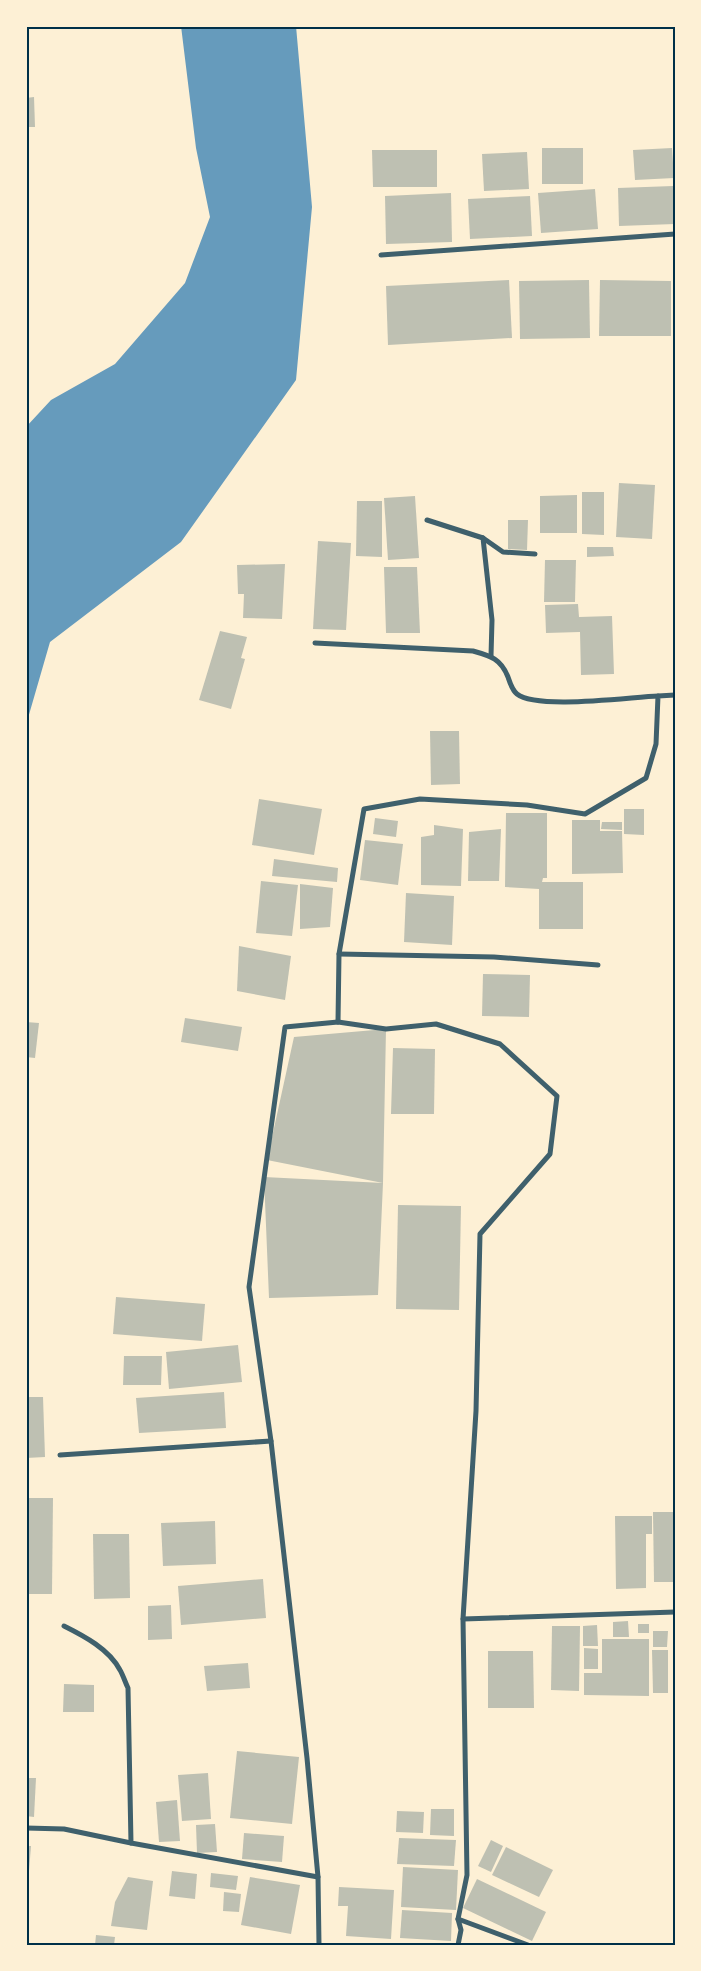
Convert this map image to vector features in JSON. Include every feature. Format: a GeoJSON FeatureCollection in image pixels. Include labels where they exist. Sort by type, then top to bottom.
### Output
{"type":"FeatureCollection","features":[{"type":"Feature","properties":{"kind":"street"},"geometry":{"type":"LineString","coordinates":[[381,255],[675,234]]}},
{"type":"Feature","properties":{"kind":"street"},"geometry":{"type":"LineString","coordinates":[[427,520],[483,538],[503,552],[535,554]]}},
{"type":"Feature","properties":{"kind":"street"},"geometry":{"type":"LineString","coordinates":[[483,538],[492,620],[491,656]]}},
{"type":"Feature","properties":{"kind":"street"},"geometry":{"type":"LineString","coordinates":[[315,643],[473,651],[491,656],[500,663],[516,694],[526,699],[560,703],[675,695]]}},
{"type":"Feature","properties":{"kind":"street"},"geometry":{"type":"LineString","coordinates":[[338,1022],[339,954],[364,809],[420,799],[527,805],[585,814],[646,778],[656,744],[658,696]]}},
{"type":"Feature","properties":{"kind":"street"},"geometry":{"type":"LineString","coordinates":[[339,954],[494,957],[598,965]]}},
{"type":"Feature","properties":{"kind":"street"},"geometry":{"type":"LineString","coordinates":[[319,1945],[318,1877],[308,1758],[271,1441],[249,1287],[285,1027],[338,1022],[386,1029],[436,1024],[500,1044],[557,1096],[550,1154],[480,1234],[476,1411],[463,1619],[467,1875],[458,1919],[461,1930],[458,1945]]}},
{"type":"Feature","properties":{"kind":"street"},"geometry":{"type":"LineString","coordinates":[[60,1455],[271,1441]]}},
{"type":"Feature","properties":{"kind":"street"},"geometry":{"type":"LineString","coordinates":[[463,1619],[675,1612]]}},
{"type":"Feature","properties":{"kind":"street"},"geometry":{"type":"LineString","coordinates":[[64,1626],[86,1638],[106,1653],[120,1668],[128,1688],[131,1843]]}},
{"type":"Feature","properties":{"kind":"street"},"geometry":{"type":"LineString","coordinates":[[26,1828],[64,1829],[318,1877]]}},
{"type":"Feature","properties":{"kind":"street"},"geometry":{"type":"LineString","coordinates":[[458,1919],[528,1945]]}},
{"type":"Feature","properties":{"kind":"water"},"geometry":{"type":"Polygon","coordinates":[[[181,26],[296,26],[312,207],[296,380],[181,542],[50,642],[26,725],[26,427],[51,400],[115,364],[185,283],[210,217],[196,148],[181,26]]]}},
{"type":"Feature","properties":{"kind":"building"},"geometry":{"type":"Polygon","coordinates":[[[34,97],[35,127],[26,127],[26,98],[34,97]]]}},
{"type":"Feature","properties":{"kind":"building"},"geometry":{"type":"Polygon","coordinates":[[[542,148],[583,148],[583,184],[542,184],[542,148]]]}},
{"type":"Feature","properties":{"kind":"building"},"geometry":{"type":"Polygon","coordinates":[[[672,148],[674,178],[635,180],[633,150],[672,148]]]}},
{"type":"Feature","properties":{"kind":"building"},"geometry":{"type":"Polygon","coordinates":[[[372,150],[437,150],[437,187],[373,187],[372,150]]]}},
{"type":"Feature","properties":{"kind":"building"},"geometry":{"type":"Polygon","coordinates":[[[527,152],[529,189],[484,191],[482,154],[527,152]]]}},
{"type":"Feature","properties":{"kind":"building"},"geometry":{"type":"Polygon","coordinates":[[[673,186],[675,224],[619,226],[618,188],[673,186]]]}},
{"type":"Feature","properties":{"kind":"building"},"geometry":{"type":"Polygon","coordinates":[[[595,189],[598,229],[541,233],[538,193],[595,189]]]}},
{"type":"Feature","properties":{"kind":"building"},"geometry":{"type":"Polygon","coordinates":[[[451,193],[452,242],[386,244],[385,196],[451,193]]]}},
{"type":"Feature","properties":{"kind":"building"},"geometry":{"type":"Polygon","coordinates":[[[530,196],[532,236],[470,239],[468,199],[530,196]]]}},
{"type":"Feature","properties":{"kind":"building"},"geometry":{"type":"Polygon","coordinates":[[[509,280],[512,338],[388,345],[386,286],[509,280]]]}},
{"type":"Feature","properties":{"kind":"building"},"geometry":{"type":"Polygon","coordinates":[[[589,280],[590,338],[520,339],[519,281],[589,280]]]}},
{"type":"Feature","properties":{"kind":"building"},"geometry":{"type":"Polygon","coordinates":[[[600,280],[671,281],[671,336],[599,336],[600,280]]]}},
{"type":"Feature","properties":{"kind":"building"},"geometry":{"type":"Polygon","coordinates":[[[619,483],[655,485],[652,539],[616,537],[619,483]]]}},
{"type":"Feature","properties":{"kind":"building"},"geometry":{"type":"Polygon","coordinates":[[[582,492],[604,492],[604,535],[582,534],[582,492]]]}},
{"type":"Feature","properties":{"kind":"building"},"geometry":{"type":"Polygon","coordinates":[[[577,495],[577,533],[540,533],[540,496],[577,495]]]}},
{"type":"Feature","properties":{"kind":"building"},"geometry":{"type":"Polygon","coordinates":[[[415,496],[419,558],[388,560],[384,498],[415,496]]]}},
{"type":"Feature","properties":{"kind":"building"},"geometry":{"type":"Polygon","coordinates":[[[357,501],[382,501],[382,557],[356,556],[357,501]]]}},
{"type":"Feature","properties":{"kind":"building"},"geometry":{"type":"Polygon","coordinates":[[[508,520],[528,520],[527,550],[508,549],[508,520]]]}},
{"type":"Feature","properties":{"kind":"building"},"geometry":{"type":"Polygon","coordinates":[[[318,541],[351,543],[346,630],[313,629],[318,541]]]}},
{"type":"Feature","properties":{"kind":"building"},"geometry":{"type":"Polygon","coordinates":[[[587,547],[613,547],[614,556],[587,557],[587,547]]]}},
{"type":"Feature","properties":{"kind":"building"},"geometry":{"type":"Polygon","coordinates":[[[545,560],[576,560],[575,602],[544,602],[545,560]]]}},
{"type":"Feature","properties":{"kind":"building"},"geometry":{"type":"Polygon","coordinates":[[[285,564],[282,619],[243,618],[244,594],[238,594],[237,565],[285,564]]]}},
{"type":"Feature","properties":{"kind":"building"},"geometry":{"type":"Polygon","coordinates":[[[384,567],[417,567],[420,633],[386,633],[384,567]]]}},
{"type":"Feature","properties":{"kind":"building"},"geometry":{"type":"Polygon","coordinates":[[[578,604],[579,617],[612,616],[614,674],[581,675],[580,632],[546,633],[545,605],[578,604]]]}},
{"type":"Feature","properties":{"kind":"building"},"geometry":{"type":"Polygon","coordinates":[[[220,631],[247,637],[241,658],[245,659],[231,709],[199,700],[220,631]]]}},
{"type":"Feature","properties":{"kind":"building"},"geometry":{"type":"Polygon","coordinates":[[[430,731],[459,731],[460,784],[431,785],[430,731]]]}},
{"type":"Feature","properties":{"kind":"building"},"geometry":{"type":"Polygon","coordinates":[[[259,799],[322,809],[314,855],[252,845],[259,799]]]}},
{"type":"Feature","properties":{"kind":"building"},"geometry":{"type":"Polygon","coordinates":[[[624,809],[644,809],[644,835],[624,834],[624,809]]]}},
{"type":"Feature","properties":{"kind":"building"},"geometry":{"type":"Polygon","coordinates":[[[506,813],[547,813],[547,878],[543,878],[542,882],[583,882],[583,929],[539,929],[539,889],[505,887],[506,813]]]}},
{"type":"Feature","properties":{"kind":"building"},"geometry":{"type":"Polygon","coordinates":[[[375,818],[398,821],[396,837],[373,834],[375,818]]]}},
{"type":"Feature","properties":{"kind":"building"},"geometry":{"type":"Polygon","coordinates":[[[572,820],[600,820],[600,831],[622,831],[623,873],[572,874],[572,820]]]}},
{"type":"Feature","properties":{"kind":"building"},"geometry":{"type":"Polygon","coordinates":[[[602,822],[622,822],[622,830],[601,829],[602,822]]]}},
{"type":"Feature","properties":{"kind":"building"},"geometry":{"type":"Polygon","coordinates":[[[434,825],[463,829],[461,886],[421,885],[421,837],[434,835],[434,825]]]}},
{"type":"Feature","properties":{"kind":"building"},"geometry":{"type":"Polygon","coordinates":[[[501,829],[499,881],[468,881],[469,832],[501,829]]]}},
{"type":"Feature","properties":{"kind":"building"},"geometry":{"type":"Polygon","coordinates":[[[365,840],[403,844],[398,885],[360,880],[365,840]]]}},
{"type":"Feature","properties":{"kind":"building"},"geometry":{"type":"Polygon","coordinates":[[[274,859],[338,868],[337,882],[272,876],[274,859]]]}},
{"type":"Feature","properties":{"kind":"building"},"geometry":{"type":"Polygon","coordinates":[[[261,881],[298,885],[292,936],[256,933],[261,881]]]}},
{"type":"Feature","properties":{"kind":"building"},"geometry":{"type":"Polygon","coordinates":[[[300,884],[333,888],[330,927],[300,929],[300,884]]]}},
{"type":"Feature","properties":{"kind":"building"},"geometry":{"type":"Polygon","coordinates":[[[406,893],[454,896],[452,945],[404,942],[406,893]]]}},
{"type":"Feature","properties":{"kind":"building"},"geometry":{"type":"Polygon","coordinates":[[[239,946],[291,956],[285,1000],[237,991],[239,946]]]}},
{"type":"Feature","properties":{"kind":"building"},"geometry":{"type":"Polygon","coordinates":[[[483,974],[530,975],[529,1017],[482,1016],[483,974]]]}},
{"type":"Feature","properties":{"kind":"building"},"geometry":{"type":"Polygon","coordinates":[[[185,1018],[242,1027],[238,1051],[181,1042],[185,1018]]]}},
{"type":"Feature","properties":{"kind":"building"},"geometry":{"type":"Polygon","coordinates":[[[26,1022],[39,1023],[35,1058],[26,1057],[26,1022]]]}},
{"type":"Feature","properties":{"kind":"building"},"geometry":{"type":"Polygon","coordinates":[[[386,1029],[383,1183],[267,1160],[294,1037],[386,1029]]]}},
{"type":"Feature","properties":{"kind":"building"},"geometry":{"type":"Polygon","coordinates":[[[393,1048],[435,1049],[434,1114],[391,1114],[393,1048]]]}},
{"type":"Feature","properties":{"kind":"building"},"geometry":{"type":"Polygon","coordinates":[[[264,1177],[383,1183],[378,1295],[269,1298],[264,1177]]]}},
{"type":"Feature","properties":{"kind":"building"},"geometry":{"type":"Polygon","coordinates":[[[398,1205],[461,1206],[459,1310],[396,1309],[398,1205]]]}},
{"type":"Feature","properties":{"kind":"building"},"geometry":{"type":"Polygon","coordinates":[[[116,1297],[205,1304],[202,1341],[113,1334],[116,1297]]]}},
{"type":"Feature","properties":{"kind":"building"},"geometry":{"type":"Polygon","coordinates":[[[238,1345],[242,1382],[169,1389],[166,1352],[238,1345]]]}},
{"type":"Feature","properties":{"kind":"building"},"geometry":{"type":"Polygon","coordinates":[[[124,1356],[162,1356],[161,1385],[123,1385],[124,1356]]]}},
{"type":"Feature","properties":{"kind":"building"},"geometry":{"type":"Polygon","coordinates":[[[224,1392],[226,1428],[139,1433],[136,1398],[224,1392]]]}},
{"type":"Feature","properties":{"kind":"building"},"geometry":{"type":"Polygon","coordinates":[[[26,1397],[43,1397],[45,1457],[26,1458],[26,1397]]]}},
{"type":"Feature","properties":{"kind":"building"},"geometry":{"type":"Polygon","coordinates":[[[26,1498],[53,1498],[52,1594],[27,1594],[26,1498]]]}},
{"type":"Feature","properties":{"kind":"building"},"geometry":{"type":"Polygon","coordinates":[[[653,1512],[675,1512],[675,1582],[654,1582],[653,1512]]]}},
{"type":"Feature","properties":{"kind":"building"},"geometry":{"type":"Polygon","coordinates":[[[615,1516],[652,1516],[652,1534],[646,1534],[646,1588],[616,1589],[615,1516]]]}},
{"type":"Feature","properties":{"kind":"building"},"geometry":{"type":"Polygon","coordinates":[[[215,1521],[216,1564],[163,1566],[161,1523],[215,1521]]]}},
{"type":"Feature","properties":{"kind":"building"},"geometry":{"type":"Polygon","coordinates":[[[93,1534],[129,1534],[130,1598],[94,1599],[93,1534]]]}},
{"type":"Feature","properties":{"kind":"building"},"geometry":{"type":"Polygon","coordinates":[[[263,1579],[266,1618],[181,1625],[178,1586],[263,1579]]]}},
{"type":"Feature","properties":{"kind":"building"},"geometry":{"type":"Polygon","coordinates":[[[171,1605],[172,1639],[148,1640],[148,1606],[171,1605]]]}},
{"type":"Feature","properties":{"kind":"building"},"geometry":{"type":"Polygon","coordinates":[[[628,1621],[629,1637],[613,1637],[613,1622],[628,1621]]]}},
{"type":"Feature","properties":{"kind":"building"},"geometry":{"type":"Polygon","coordinates":[[[638,1624],[649,1624],[649,1633],[638,1633],[638,1624]]]}},
{"type":"Feature","properties":{"kind":"building"},"geometry":{"type":"Polygon","coordinates":[[[597,1625],[598,1646],[583,1646],[583,1626],[597,1625]]]}},
{"type":"Feature","properties":{"kind":"building"},"geometry":{"type":"Polygon","coordinates":[[[552,1626],[580,1626],[579,1691],[551,1690],[552,1626]]]}},
{"type":"Feature","properties":{"kind":"building"},"geometry":{"type":"Polygon","coordinates":[[[653,1631],[668,1631],[667,1647],[653,1647],[653,1631]]]}},
{"type":"Feature","properties":{"kind":"building"},"geometry":{"type":"Polygon","coordinates":[[[602,1639],[649,1639],[649,1696],[584,1695],[584,1673],[602,1673],[602,1639]]]}},
{"type":"Feature","properties":{"kind":"building"},"geometry":{"type":"Polygon","coordinates":[[[584,1648],[598,1649],[598,1669],[584,1669],[584,1648]]]}},
{"type":"Feature","properties":{"kind":"building"},"geometry":{"type":"Polygon","coordinates":[[[652,1650],[668,1650],[668,1693],[653,1693],[652,1650]]]}},
{"type":"Feature","properties":{"kind":"building"},"geometry":{"type":"Polygon","coordinates":[[[488,1651],[533,1651],[534,1708],[488,1708],[488,1651]]]}},
{"type":"Feature","properties":{"kind":"building"},"geometry":{"type":"Polygon","coordinates":[[[248,1663],[250,1688],[207,1691],[204,1666],[248,1663]]]}},
{"type":"Feature","properties":{"kind":"building"},"geometry":{"type":"Polygon","coordinates":[[[64,1684],[94,1685],[94,1712],[63,1712],[64,1684]]]}},
{"type":"Feature","properties":{"kind":"building"},"geometry":{"type":"Polygon","coordinates":[[[237,1751],[299,1757],[292,1824],[230,1818],[237,1751]]]}},
{"type":"Feature","properties":{"kind":"building"},"geometry":{"type":"Polygon","coordinates":[[[208,1773],[211,1819],[182,1821],[178,1775],[208,1773]]]}},
{"type":"Feature","properties":{"kind":"building"},"geometry":{"type":"Polygon","coordinates":[[[26,1778],[36,1778],[34,1817],[26,1816],[26,1778]]]}},
{"type":"Feature","properties":{"kind":"building"},"geometry":{"type":"Polygon","coordinates":[[[177,1800],[180,1841],[159,1842],[156,1802],[177,1800]]]}},
{"type":"Feature","properties":{"kind":"building"},"geometry":{"type":"Polygon","coordinates":[[[431,1809],[454,1809],[454,1836],[430,1835],[431,1809]]]}},
{"type":"Feature","properties":{"kind":"building"},"geometry":{"type":"Polygon","coordinates":[[[397,1811],[424,1812],[423,1833],[396,1832],[397,1811]]]}},
{"type":"Feature","properties":{"kind":"building"},"geometry":{"type":"Polygon","coordinates":[[[215,1824],[217,1852],[197,1853],[196,1825],[215,1824]]]}},
{"type":"Feature","properties":{"kind":"building"},"geometry":{"type":"Polygon","coordinates":[[[244,1833],[284,1836],[282,1862],[242,1859],[244,1833]]]}},
{"type":"Feature","properties":{"kind":"building"},"geometry":{"type":"Polygon","coordinates":[[[399,1838],[456,1840],[454,1866],[397,1864],[399,1838]]]}},
{"type":"Feature","properties":{"kind":"building"},"geometry":{"type":"Polygon","coordinates":[[[491,1840],[503,1846],[491,1872],[478,1866],[491,1840]]]}},
{"type":"Feature","properties":{"kind":"building"},"geometry":{"type":"Polygon","coordinates":[[[26,1846],[31,1846],[29,1871],[26,1870],[26,1846]]]}},
{"type":"Feature","properties":{"kind":"building"},"geometry":{"type":"Polygon","coordinates":[[[506,1847],[553,1870],[539,1897],[492,1875],[506,1847]]]}},
{"type":"Feature","properties":{"kind":"building"},"geometry":{"type":"Polygon","coordinates":[[[403,1867],[458,1870],[456,1910],[401,1907],[403,1867]]]}},
{"type":"Feature","properties":{"kind":"building"},"geometry":{"type":"Polygon","coordinates":[[[172,1871],[197,1874],[195,1899],[169,1896],[172,1871]]]}},
{"type":"Feature","properties":{"kind":"building"},"geometry":{"type":"Polygon","coordinates":[[[211,1873],[238,1876],[236,1890],[210,1887],[211,1873]]]}},
{"type":"Feature","properties":{"kind":"building"},"geometry":{"type":"Polygon","coordinates":[[[128,1877],[153,1881],[147,1930],[111,1926],[115,1902],[128,1877]]]}},
{"type":"Feature","properties":{"kind":"building"},"geometry":{"type":"Polygon","coordinates":[[[250,1877],[300,1885],[291,1934],[241,1925],[250,1877]]]}},
{"type":"Feature","properties":{"kind":"building"},"geometry":{"type":"Polygon","coordinates":[[[477,1879],[546,1912],[532,1941],[463,1908],[477,1879]]]}},
{"type":"Feature","properties":{"kind":"building"},"geometry":{"type":"Polygon","coordinates":[[[339,1887],[394,1890],[391,1939],[346,1936],[348,1906],[338,1906],[339,1887]]]}},
{"type":"Feature","properties":{"kind":"building"},"geometry":{"type":"Polygon","coordinates":[[[224,1892],[241,1894],[239,1912],[223,1911],[224,1892]]]}},
{"type":"Feature","properties":{"kind":"building"},"geometry":{"type":"Polygon","coordinates":[[[402,1910],[452,1913],[451,1941],[400,1938],[402,1910]]]}},
{"type":"Feature","properties":{"kind":"building"},"geometry":{"type":"Polygon","coordinates":[[[96,1935],[115,1937],[114,1945],[95,1945],[96,1935]]]}},
{"type":"Feature","properties":{"kind":"building"},"geometry":{"type":"Polygon","coordinates":[[[401,1943],[414,1943],[414,1945],[401,1945],[401,1943]]]}}]}
